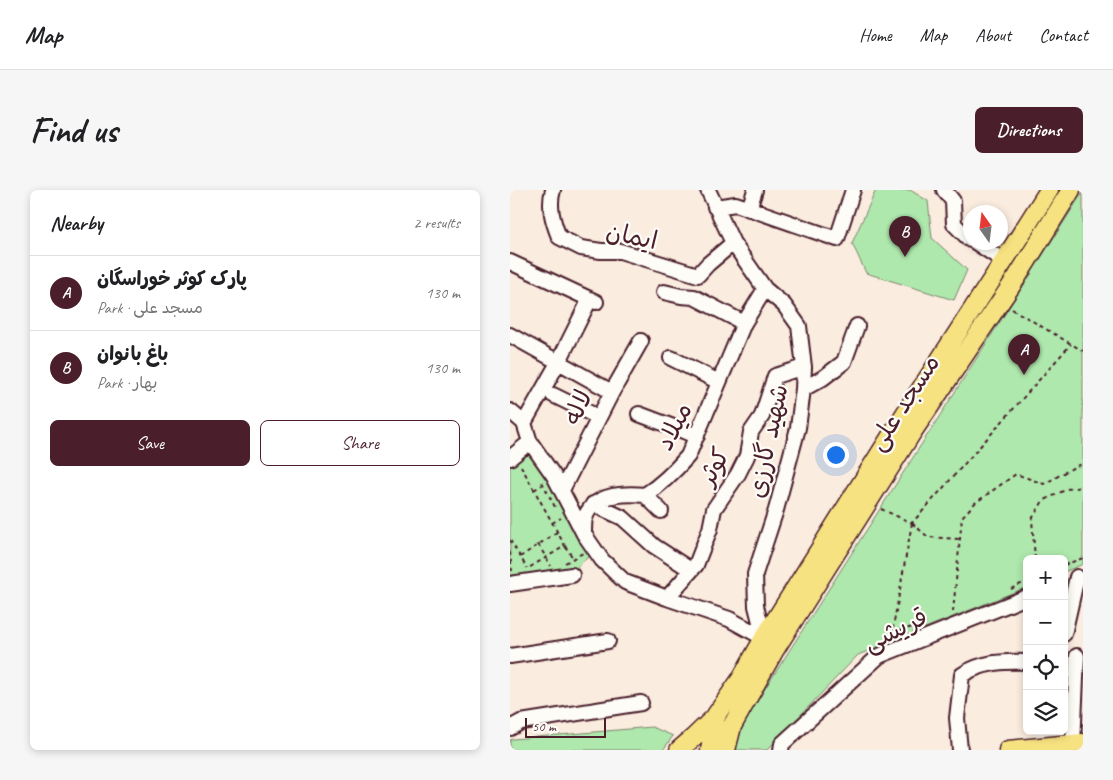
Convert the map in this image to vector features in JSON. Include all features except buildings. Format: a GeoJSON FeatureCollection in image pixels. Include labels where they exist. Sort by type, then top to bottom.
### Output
{"type":"FeatureCollection","features":[{"type":"Feature","properties":{"kind":"main road","name":"مسجد علی"},"geometry":{"type":"LineString","coordinates":[[722,750],[732,726],[774,651],[867,503],[906,427],[1004,261],[1049,190]]}},
{"type":"Feature","properties":{"kind":"main road","name":"مسجد علی"},"geometry":{"type":"LineString","coordinates":[[716,715],[741,679],[764,638],[906,427],[1017,277],[1071,190]]}},
{"type":"Feature","properties":{"kind":"main road"},"geometry":{"type":"LineString","coordinates":[[716,715],[735,721]]}},
{"type":"Feature","properties":{"kind":"main road"},"geometry":{"type":"LineString","coordinates":[[716,715],[722,750]]}},
{"type":"Feature","properties":{"kind":"main road"},"geometry":{"type":"LineString","coordinates":[[679,750],[716,715]]}},
{"type":"Feature","properties":{"kind":"main road"},"geometry":{"type":"LineString","coordinates":[[1008,750],[1078,744]]}},
{"type":"Feature","properties":{"kind":"street","name":"ایمان"},"geometry":{"type":"LineString","coordinates":[[553,190],[550,198],[553,222],[559,237],[581,248],[620,251],[698,275],[733,243]]}},
{"type":"Feature","properties":{"kind":"street","name":"شهید گارزی"},"geometry":{"type":"LineString","coordinates":[[708,190],[733,243],[765,289],[784,306],[799,326],[804,367],[798,428],[776,510],[755,574],[756,606],[764,638]]}},
{"type":"Feature","properties":{"kind":"street"},"geometry":{"type":"LineString","coordinates":[[749,209],[755,190]]}},
{"type":"Feature","properties":{"kind":"street"},"geometry":{"type":"LineString","coordinates":[[715,207],[736,204],[837,239],[853,190]]}},
{"type":"Feature","properties":{"kind":"street"},"geometry":{"type":"LineString","coordinates":[[944,190],[953,201],[954,224],[963,233]]}},
{"type":"Feature","properties":{"kind":"street"},"geometry":{"type":"LineString","coordinates":[[987,250],[1004,261]]}},
{"type":"Feature","properties":{"kind":"street"},"geometry":{"type":"LineString","coordinates":[[510,262],[593,300],[524,423]]}},
{"type":"Feature","properties":{"kind":"street","name":"میلاد"},"geometry":{"type":"LineString","coordinates":[[645,496],[657,488],[688,456],[744,323],[765,289]]}},
{"type":"Feature","properties":{"kind":"street"},"geometry":{"type":"LineString","coordinates":[[664,292],[694,297],[744,323]]}},
{"type":"Feature","properties":{"kind":"street"},"geometry":{"type":"LineString","coordinates":[[803,388],[823,378],[844,362],[857,326]]}},
{"type":"Feature","properties":{"kind":"street","name":"لاله"},"geometry":{"type":"LineString","coordinates":[[510,335],[612,392],[562,490]]}},
{"type":"Feature","properties":{"kind":"street"},"geometry":{"type":"LineString","coordinates":[[612,392],[641,341]]}},
{"type":"Feature","properties":{"kind":"street"},"geometry":{"type":"LineString","coordinates":[[671,358],[719,382]]}},
{"type":"Feature","properties":{"kind":"street","name":"کوثر"},"geometry":{"type":"LineString","coordinates":[[666,598],[696,565],[710,529],[714,509],[738,474],[747,456],[751,432],[762,416],[775,376],[804,367]]}},
{"type":"Feature","properties":{"kind":"street"},"geometry":{"type":"LineString","coordinates":[[553,394],[598,417]]}},
{"type":"Feature","properties":{"kind":"street"},"geometry":{"type":"LineString","coordinates":[[510,411],[524,423],[530,442],[554,476],[584,534],[602,560],[625,582],[729,619],[764,638]]}},
{"type":"Feature","properties":{"kind":"street"},"geometry":{"type":"LineString","coordinates":[[640,414],[696,436]]}},
{"type":"Feature","properties":{"kind":"street"},"geometry":{"type":"LineString","coordinates":[[512,456],[530,442]]}},
{"type":"Feature","properties":{"kind":"street"},"geometry":{"type":"LineString","coordinates":[[584,534],[586,518],[593,504],[612,496],[631,494],[645,496],[661,511]]}},
{"type":"Feature","properties":{"kind":"street"},"geometry":{"type":"LineString","coordinates":[[593,504],[623,518],[654,546],[691,570]]}},
{"type":"Feature","properties":{"kind":"street"},"geometry":{"type":"LineString","coordinates":[[511,578],[572,575]]}},
{"type":"Feature","properties":{"kind":"street"},"geometry":{"type":"LineString","coordinates":[[1068,580],[1080,576]]}},
{"type":"Feature","properties":{"kind":"street"},"geometry":{"type":"LineString","coordinates":[[1068,620],[1080,576]]}},
{"type":"Feature","properties":{"kind":"street","name":"قریشی"},"geometry":{"type":"LineString","coordinates":[[781,750],[782,744],[879,656],[1023,599]]}},
{"type":"Feature","properties":{"kind":"street"},"geometry":{"type":"LineString","coordinates":[[510,656],[608,641]]}},
{"type":"Feature","properties":{"kind":"street"},"geometry":{"type":"LineString","coordinates":[[1075,657],[1078,744]]}},
{"type":"Feature","properties":{"kind":"street"},"geometry":{"type":"LineString","coordinates":[[960,750],[957,718],[962,675],[971,669],[1002,661],[1023,662]]}},
{"type":"Feature","properties":{"kind":"street"},"geometry":{"type":"LineString","coordinates":[[510,728],[522,722],[640,703]]}},
{"type":"Feature","properties":{"kind":"path"},"geometry":{"type":"LineString","coordinates":[[1000,302],[1083,351]]}},
{"type":"Feature","properties":{"kind":"path"},"geometry":{"type":"LineString","coordinates":[[892,633],[912,523],[1071,344]]}},
{"type":"Feature","properties":{"kind":"path"},"geometry":{"type":"LineString","coordinates":[[512,456],[573,558]]}},
{"type":"Feature","properties":{"kind":"path"},"geometry":{"type":"LineString","coordinates":[[953,615],[962,517],[975,503],[1016,474],[1044,484],[1083,464]]}},
{"type":"Feature","properties":{"kind":"path"},"geometry":{"type":"LineString","coordinates":[[1035,555],[1032,519],[1043,501],[1067,489],[1083,487]]}},
{"type":"Feature","properties":{"kind":"path"},"geometry":{"type":"LineString","coordinates":[[867,503],[912,523],[928,537],[959,539]]}},
{"type":"Feature","properties":{"kind":"path"},"geometry":{"type":"LineString","coordinates":[[520,557],[558,532]]}},
{"type":"Feature","properties":{"kind":"path"},"geometry":{"type":"LineString","coordinates":[[510,540],[527,569],[565,546]]}},
{"type":"Feature","properties":{"kind":"path"},"geometry":{"type":"LineString","coordinates":[[538,544],[553,569]]}},
{"type":"Feature","properties":{"kind":"path"},"geometry":{"type":"LineString","coordinates":[[510,548],[514,546]]}},
{"type":"Feature","properties":{"kind":"path"},"geometry":{"type":"LineString","coordinates":[[510,552],[511,578]]}},
{"type":"Feature","properties":{"kind":"path"},"geometry":{"type":"LineString","coordinates":[[1068,564],[1083,558]]}},
{"type":"Feature","properties":{"kind":"green space"},"geometry":{"type":"Polygon","coordinates":[[[876,190],[910,190],[928,201],[932,238],[967,270],[954,300],[866,273],[852,243],[876,190]]]}},
{"type":"Feature","properties":{"kind":"green space"},"geometry":{"type":"Polygon","coordinates":[[[1083,192],[1083,564],[1068,570],[1068,555],[1023,555],[1023,589],[858,655],[767,750],[736,750],[743,723],[1083,192]]]}},
{"type":"Feature","properties":{"kind":"green space"},"geometry":{"type":"Polygon","coordinates":[[[530,451],[592,554],[574,571],[510,581],[510,465],[530,451]]]}},
{"type":"Feature","properties":{"kind":"green space"},"geometry":{"type":"Polygon","coordinates":[[[652,727],[673,736],[663,750],[510,750],[510,740],[513,739],[652,727]]]}},
{"type":"Feature","properties":{"kind":"place","name":"باغ بانوان"},"geometry":{"type":"Point","coordinates":[905,257]}},
{"type":"Feature","properties":{"kind":"place","name":"پارک کوثر خوراسگان"},"geometry":{"type":"Point","coordinates":[1024,375]}}]}
